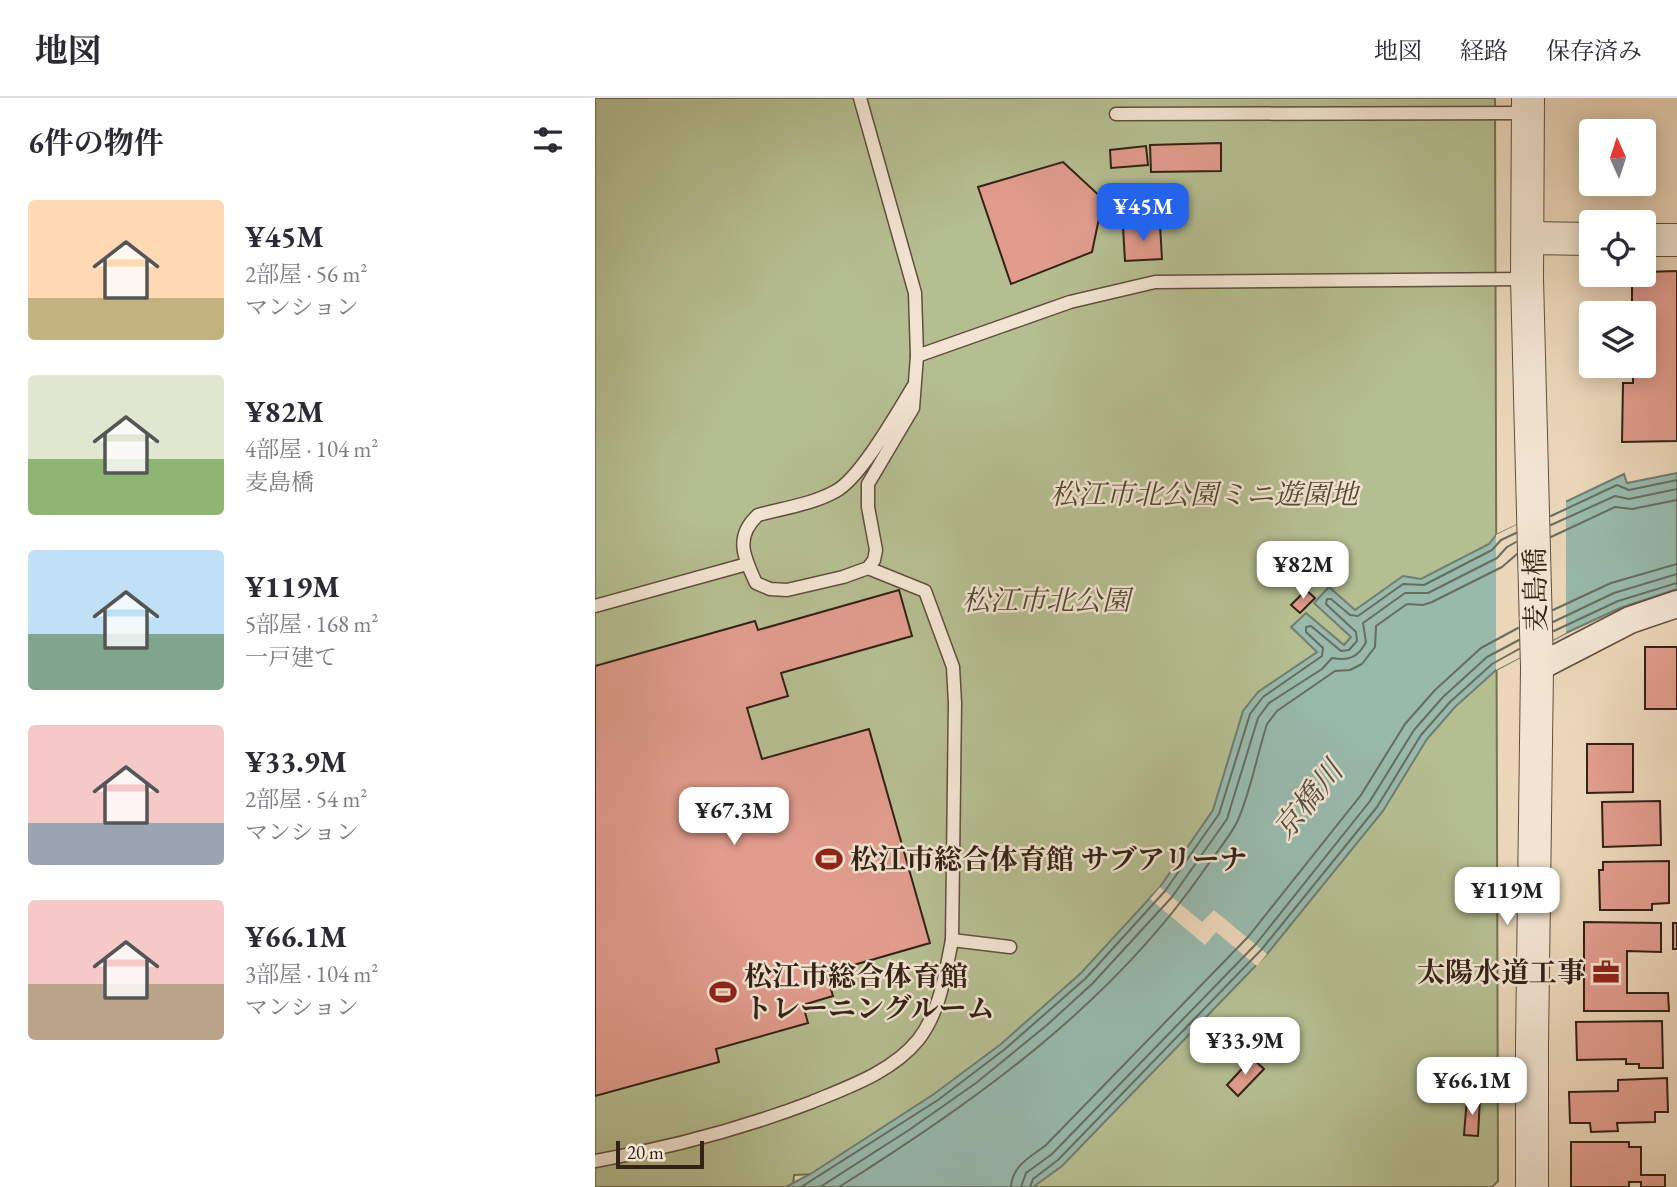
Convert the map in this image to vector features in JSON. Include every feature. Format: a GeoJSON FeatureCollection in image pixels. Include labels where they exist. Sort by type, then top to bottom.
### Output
{"type":"FeatureCollection","features":[{"type":"Feature","properties":{"kind":"street","name":"麦島橋"},"geometry":{"type":"LineString","coordinates":[[1528,105],[1527,279],[1537,668],[1532,1187]]}},
{"type":"Feature","properties":{"kind":"street"},"geometry":{"type":"LineString","coordinates":[[1528,239],[1579,239]]}},
{"type":"Feature","properties":{"kind":"street"},"geometry":{"type":"LineString","coordinates":[[1656,240],[1677,240]]}},
{"type":"Feature","properties":{"kind":"street"},"geometry":{"type":"LineString","coordinates":[[1537,668],[1630,620],[1677,604]]}},
{"type":"Feature","properties":{"kind":"lane"},"geometry":{"type":"LineString","coordinates":[[860,98],[915,293],[917,356],[913,408],[868,484],[868,507],[876,550],[868,568],[843,577],[787,590],[770,589],[756,583],[747,564],[743,543],[750,522],[758,515],[822,498],[839,489],[852,477],[913,387]]}},
{"type":"Feature","properties":{"kind":"lane"},"geometry":{"type":"LineString","coordinates":[[1116,114],[1528,105]]}},
{"type":"Feature","properties":{"kind":"lane"},"geometry":{"type":"LineString","coordinates":[[917,356],[1070,302],[1155,282],[1527,279]]}},
{"type":"Feature","properties":{"kind":"lane"},"geometry":{"type":"LineString","coordinates":[[595,606],[747,564]]}},
{"type":"Feature","properties":{"kind":"lane"},"geometry":{"type":"LineString","coordinates":[[595,1161],[650,1152],[759,1122],[854,1086],[897,1060],[917,1042],[929,1023],[942,992],[952,940],[955,703],[953,667],[925,591],[868,568]]}},
{"type":"Feature","properties":{"kind":"lane"},"geometry":{"type":"LineString","coordinates":[[952,940],[1010,947]]}},
{"type":"Feature","properties":{"kind":"green space","name":"松江市北公園"},"geometry":{"type":"Polygon","coordinates":[[[595,98],[1495,98],[1498,1181],[1492,1187],[816,1187],[816,1174],[794,1175],[793,1187],[595,1187],[595,98]]]}},
{"type":"Feature","properties":{"kind":"water","name":"京橋川"},"geometry":{"type":"Polygon","coordinates":[[[1677,473],[1677,589],[1620,608],[1496,670],[1455,707],[1427,739],[1383,811],[1267,954],[1062,1166],[1033,1187],[786,1187],[934,1094],[1001,1044],[1081,973],[1160,887],[1213,810],[1243,711],[1258,692],[1317,652],[1291,627],[1306,613],[1344,645],[1351,637],[1314,603],[1329,587],[1355,610],[1403,576],[1421,579],[1489,544],[1496,535],[1624,474],[1627,483],[1677,473]]]}},
{"type":"Feature","properties":{"kind":"pier"},"geometry":{"type":"Polygon","coordinates":[[[1566,500],[1566,633],[1496,670],[1496,535],[1566,500]]]}},
{"type":"Feature","properties":{"kind":"pier"},"geometry":{"type":"Polygon","coordinates":[[[1160,887],[1202,922],[1214,910],[1267,954],[1257,966],[1216,932],[1205,945],[1150,899],[1160,887]]]}},
{"type":"Feature","properties":{"kind":"building"},"geometry":{"type":"Polygon","coordinates":[[[1221,143],[1221,171],[1151,172],[1150,145],[1221,143]]]}},
{"type":"Feature","properties":{"kind":"building"},"geometry":{"type":"Polygon","coordinates":[[[1146,146],[1148,165],[1111,168],[1110,150],[1146,146]]]}},
{"type":"Feature","properties":{"kind":"building"},"geometry":{"type":"Polygon","coordinates":[[[1063,162],[1103,199],[1092,252],[1011,284],[978,187],[1063,162]]]}},
{"type":"Feature","properties":{"kind":"building"},"geometry":{"type":"Polygon","coordinates":[[[1160,225],[1162,259],[1125,261],[1123,227],[1160,225]]]}},
{"type":"Feature","properties":{"kind":"building"},"geometry":{"type":"Polygon","coordinates":[[[1677,271],[1677,441],[1622,442],[1623,383],[1633,383],[1633,378],[1656,378],[1656,301],[1632,301],[1632,287],[1656,287],[1656,272],[1677,271]]]}},
{"type":"Feature","properties":{"kind":"building"},"geometry":{"type":"Polygon","coordinates":[[[899,590],[912,636],[781,673],[788,696],[747,708],[762,759],[869,729],[930,943],[826,973],[833,996],[803,1005],[808,1023],[716,1049],[719,1062],[595,1096],[595,666],[755,621],[758,630],[899,590]]]}},
{"type":"Feature","properties":{"kind":"building","name":"松江市北公園ミニ遊園地"},"geometry":{"type":"Polygon","coordinates":[[[1306,590],[1315,598],[1300,613],[1291,605],[1306,590]]]}},
{"type":"Feature","properties":{"kind":"building"},"geometry":{"type":"Polygon","coordinates":[[[1645,647],[1677,647],[1677,709],[1645,709],[1645,647]]]}},
{"type":"Feature","properties":{"kind":"building"},"geometry":{"type":"Polygon","coordinates":[[[1587,744],[1633,744],[1633,792],[1587,793],[1587,744]]]}},
{"type":"Feature","properties":{"kind":"building"},"geometry":{"type":"Polygon","coordinates":[[[1660,801],[1661,845],[1603,847],[1602,802],[1660,801]]]}},
{"type":"Feature","properties":{"kind":"building"},"geometry":{"type":"Polygon","coordinates":[[[1669,861],[1669,903],[1652,904],[1652,910],[1600,910],[1599,870],[1603,870],[1603,862],[1669,861]]]}},
{"type":"Feature","properties":{"kind":"building","name":"太陽水道工事"},"geometry":{"type":"Polygon","coordinates":[[[1584,922],[1661,923],[1661,952],[1627,951],[1627,993],[1668,993],[1669,1011],[1584,1011],[1584,922]]]}},
{"type":"Feature","properties":{"kind":"building"},"geometry":{"type":"Polygon","coordinates":[[[1673,923],[1677,923],[1677,949],[1673,949],[1673,923]]]}},
{"type":"Feature","properties":{"kind":"building"},"geometry":{"type":"Polygon","coordinates":[[[1662,1021],[1663,1068],[1639,1068],[1639,1064],[1626,1064],[1626,1059],[1577,1060],[1576,1022],[1662,1021]]]}},
{"type":"Feature","properties":{"kind":"building"},"geometry":{"type":"Polygon","coordinates":[[[1252,1058],[1264,1069],[1238,1096],[1227,1085],[1252,1058]]]}},
{"type":"Feature","properties":{"kind":"building"},"geometry":{"type":"Polygon","coordinates":[[[1667,1078],[1668,1112],[1655,1112],[1655,1122],[1617,1123],[1618,1131],[1591,1132],[1590,1123],[1570,1123],[1569,1092],[1618,1091],[1618,1080],[1667,1078]]]}},
{"type":"Feature","properties":{"kind":"building"},"geometry":{"type":"Polygon","coordinates":[[[1467,1097],[1480,1098],[1478,1136],[1464,1135],[1467,1097]]]}},
{"type":"Feature","properties":{"kind":"building"},"geometry":{"type":"Polygon","coordinates":[[[1571,1142],[1629,1142],[1629,1147],[1641,1147],[1641,1175],[1665,1175],[1665,1187],[1641,1187],[1641,1182],[1629,1182],[1629,1187],[1571,1187],[1571,1142]]]}},
{"type":"Feature","properties":{"kind":"place","name":"松江市総合体育館 サブアリーナ"},"geometry":{"type":"Point","coordinates":[829,859]}},
{"type":"Feature","properties":{"kind":"place","name":"太陽水道工事"},"geometry":{"type":"Point","coordinates":[1606,972]}},
{"type":"Feature","properties":{"kind":"place","name":"松江市総合体育館 トレーニングルーム"},"geometry":{"type":"Point","coordinates":[723,992]}}]}
